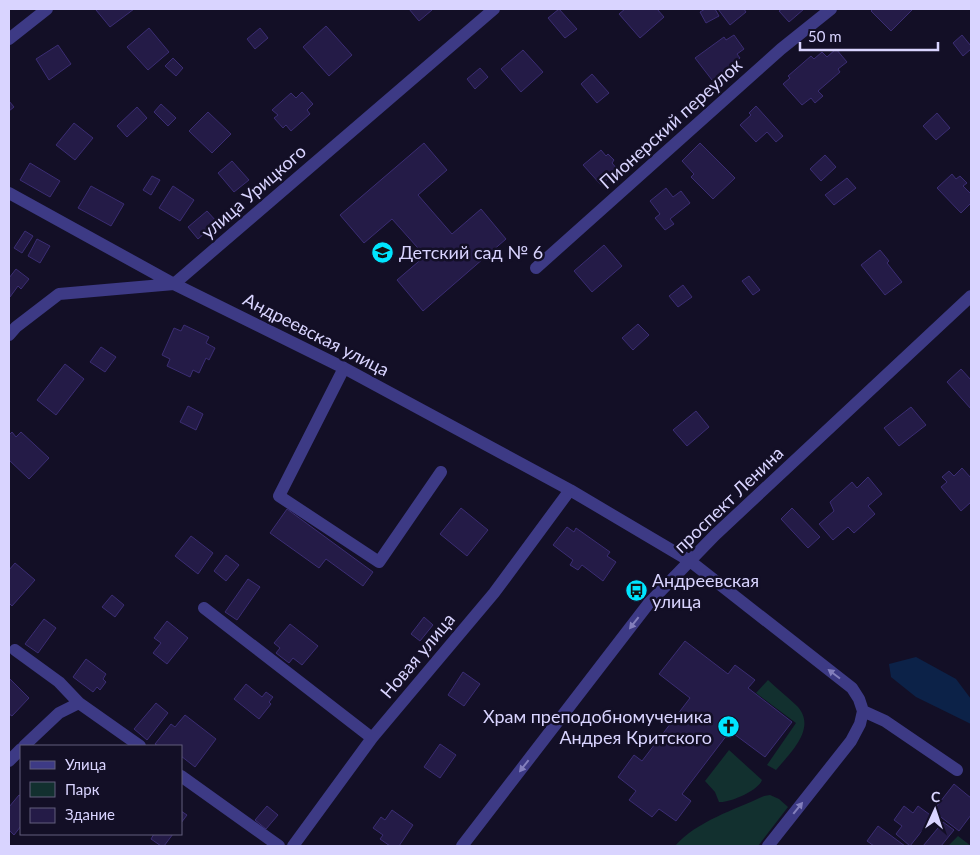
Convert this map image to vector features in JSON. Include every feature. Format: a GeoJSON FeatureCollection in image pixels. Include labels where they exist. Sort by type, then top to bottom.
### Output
{"type":"FeatureCollection","features":[{"type":"Feature","properties":{"kind":"street"},"geometry":{"type":"LineString","coordinates":[[9,39],[47,9]]}},
{"type":"Feature","properties":{"kind":"street","name":"улица Урицкого"},"geometry":{"type":"LineString","coordinates":[[174,284],[494,9]]}},
{"type":"Feature","properties":{"kind":"street","name":"Пионерский переулок"},"geometry":{"type":"LineString","coordinates":[[536,268],[781,49],[831,9]]}},
{"type":"Feature","properties":{"kind":"street","name":"Андреевская улица"},"geometry":{"type":"LineString","coordinates":[[9,192],[174,284],[344,368],[570,490],[690,561],[852,688],[860,700],[863,711]]}},
{"type":"Feature","properties":{"kind":"street"},"geometry":{"type":"LineString","coordinates":[[9,336],[16,327],[60,294],[174,284]]}},
{"type":"Feature","properties":{"kind":"street","name":"проспект Ленина"},"geometry":{"type":"LineString","coordinates":[[462,846],[649,603],[715,534],[971,296]]}},
{"type":"Feature","properties":{"kind":"street"},"geometry":{"type":"LineString","coordinates":[[344,368],[279,496],[379,562],[441,472]]}},
{"type":"Feature","properties":{"kind":"street","name":"Новая улица"},"geometry":{"type":"LineString","coordinates":[[293,846],[372,738],[494,593],[570,490]]}},
{"type":"Feature","properties":{"kind":"street"},"geometry":{"type":"LineString","coordinates":[[204,608],[372,738]]}},
{"type":"Feature","properties":{"kind":"street"},"geometry":{"type":"LineString","coordinates":[[15,650],[59,682],[79,702],[139,745]]}},
{"type":"Feature","properties":{"kind":"street"},"geometry":{"type":"LineString","coordinates":[[26,745],[58,713],[79,702]]}},
{"type":"Feature","properties":{"kind":"street"},"geometry":{"type":"LineString","coordinates":[[768,846],[851,741],[860,724],[863,711],[885,721],[957,770]]}},
{"type":"Feature","properties":{"kind":"street"},"geometry":{"type":"LineString","coordinates":[[9,761],[20,751]]}},
{"type":"Feature","properties":{"kind":"street"},"geometry":{"type":"LineString","coordinates":[[182,777],[279,846]]}},
{"type":"Feature","properties":{"kind":"green space"},"geometry":{"type":"Polygon","coordinates":[[[768,680],[797,706],[803,714],[804,723],[803,732],[794,749],[776,770],[767,765],[796,723],[756,693],[768,680]]]}},
{"type":"Feature","properties":{"kind":"green space"},"geometry":{"type":"Polygon","coordinates":[[[729,750],[762,780],[756,788],[744,795],[719,802],[715,792],[705,781],[729,750]]]}},
{"type":"Feature","properties":{"kind":"green space"},"geometry":{"type":"Polygon","coordinates":[[[770,795],[779,799],[788,807],[758,846],[675,846],[684,837],[705,823],[728,811],[770,795]]]}},
{"type":"Feature","properties":{"kind":"green space"},"geometry":{"type":"Polygon","coordinates":[[[958,836],[971,846],[948,846],[958,836]]]}},
{"type":"Feature","properties":{"kind":"water"},"geometry":{"type":"Polygon","coordinates":[[[916,657],[956,679],[971,699],[971,724],[916,697],[891,677],[889,664],[916,657]]]}},
{"type":"Feature","properties":{"kind":"building"},"geometry":{"type":"Polygon","coordinates":[[[134,9],[110,27],[96,10],[134,9]]]}},
{"type":"Feature","properties":{"kind":"building"},"geometry":{"type":"Polygon","coordinates":[[[409,9],[432,9],[432,10],[419,21],[409,9]]]}},
{"type":"Feature","properties":{"kind":"building"},"geometry":{"type":"Polygon","coordinates":[[[559,9],[577,29],[565,38],[548,18],[559,9]]]}},
{"type":"Feature","properties":{"kind":"building"},"geometry":{"type":"Polygon","coordinates":[[[625,9],[657,9],[664,17],[640,38],[619,14],[625,9]]]}},
{"type":"Feature","properties":{"kind":"building"},"geometry":{"type":"Polygon","coordinates":[[[705,9],[715,9],[719,16],[706,23],[700,12],[705,9]]]}},
{"type":"Feature","properties":{"kind":"building"},"geometry":{"type":"Polygon","coordinates":[[[718,9],[744,9],[746,12],[730,25],[718,9]]]}},
{"type":"Feature","properties":{"kind":"building"},"geometry":{"type":"Polygon","coordinates":[[[782,9],[804,9],[789,22],[779,11],[782,9]]]}},
{"type":"Feature","properties":{"kind":"building"},"geometry":{"type":"Polygon","coordinates":[[[873,9],[913,9],[891,31],[871,11],[873,9]]]}},
{"type":"Feature","properties":{"kind":"building"},"geometry":{"type":"Polygon","coordinates":[[[326,26],[352,55],[329,76],[303,47],[326,26]]]}},
{"type":"Feature","properties":{"kind":"building"},"geometry":{"type":"Polygon","coordinates":[[[149,28],[169,52],[148,70],[127,47],[149,28]]]}},
{"type":"Feature","properties":{"kind":"building"},"geometry":{"type":"Polygon","coordinates":[[[260,28],[268,38],[255,49],[247,39],[260,28]]]}},
{"type":"Feature","properties":{"kind":"building"},"geometry":{"type":"Polygon","coordinates":[[[734,35],[744,49],[737,54],[740,58],[712,80],[695,58],[724,37],[726,40],[734,35]]]}},
{"type":"Feature","properties":{"kind":"building"},"geometry":{"type":"Polygon","coordinates":[[[962,35],[971,46],[971,49],[963,56],[953,43],[962,35]]]}},
{"type":"Feature","properties":{"kind":"building"},"geometry":{"type":"Polygon","coordinates":[[[58,45],[71,64],[49,80],[36,59],[58,45]]]}},
{"type":"Feature","properties":{"kind":"building"},"geometry":{"type":"Polygon","coordinates":[[[836,49],[847,62],[838,69],[840,72],[818,91],[823,96],[815,103],[811,98],[802,105],[783,84],[790,78],[788,76],[811,56],[814,59],[822,52],[827,57],[836,49]]]}},
{"type":"Feature","properties":{"kind":"building"},"geometry":{"type":"Polygon","coordinates":[[[523,50],[543,72],[521,92],[501,69],[523,50]]]}},
{"type":"Feature","properties":{"kind":"building"},"geometry":{"type":"Polygon","coordinates":[[[173,58],[183,68],[176,76],[165,66],[173,58]]]}},
{"type":"Feature","properties":{"kind":"building"},"geometry":{"type":"Polygon","coordinates":[[[480,68],[488,77],[475,89],[467,79],[480,68]]]}},
{"type":"Feature","properties":{"kind":"building"},"geometry":{"type":"Polygon","coordinates":[[[592,74],[609,93],[597,103],[581,84],[592,74]]]}},
{"type":"Feature","properties":{"kind":"building"},"geometry":{"type":"Polygon","coordinates":[[[302,92],[313,104],[307,110],[310,114],[291,131],[286,125],[283,128],[274,118],[278,115],[272,110],[291,93],[296,98],[302,92]]]}},
{"type":"Feature","properties":{"kind":"building"},"geometry":{"type":"Polygon","coordinates":[[[9,101],[14,107],[9,111],[9,101]]]}},
{"type":"Feature","properties":{"kind":"building"},"geometry":{"type":"Polygon","coordinates":[[[161,104],[176,118],[168,126],[154,112],[161,104]]]}},
{"type":"Feature","properties":{"kind":"building"},"geometry":{"type":"Polygon","coordinates":[[[756,106],[783,136],[776,142],[767,132],[756,142],[740,125],[751,115],[749,113],[756,106]]]}},
{"type":"Feature","properties":{"kind":"building"},"geometry":{"type":"Polygon","coordinates":[[[137,107],[147,118],[127,137],[117,126],[137,107]]]}},
{"type":"Feature","properties":{"kind":"building"},"geometry":{"type":"Polygon","coordinates":[[[208,112],[231,134],[212,153],[189,131],[208,112]]]}},
{"type":"Feature","properties":{"kind":"building"},"geometry":{"type":"Polygon","coordinates":[[[937,113],[950,128],[936,140],[923,126],[937,113]]]}},
{"type":"Feature","properties":{"kind":"building"},"geometry":{"type":"Polygon","coordinates":[[[74,123],[93,138],[75,160],[56,145],[74,123]]]}},
{"type":"Feature","properties":{"kind":"building"},"geometry":{"type":"Polygon","coordinates":[[[424,143],[447,170],[418,195],[452,234],[481,209],[506,239],[423,311],[397,280],[425,256],[392,219],[364,243],[340,215],[424,143]]]}},
{"type":"Feature","properties":{"kind":"building"},"geometry":{"type":"Polygon","coordinates":[[[700,143],[735,178],[713,199],[691,177],[694,174],[682,161],[700,143]]]}},
{"type":"Feature","properties":{"kind":"building"},"geometry":{"type":"Polygon","coordinates":[[[601,150],[606,156],[608,154],[614,160],[612,163],[618,170],[601,185],[583,165],[601,150]]]}},
{"type":"Feature","properties":{"kind":"building"},"geometry":{"type":"Polygon","coordinates":[[[825,155],[836,167],[821,181],[810,169],[825,155]]]}},
{"type":"Feature","properties":{"kind":"building"},"geometry":{"type":"Polygon","coordinates":[[[232,161],[249,180],[234,192],[218,173],[232,161]]]}},
{"type":"Feature","properties":{"kind":"building"},"geometry":{"type":"Polygon","coordinates":[[[30,163],[60,181],[50,197],[20,180],[30,163]]]}},
{"type":"Feature","properties":{"kind":"building"},"geometry":{"type":"Polygon","coordinates":[[[952,174],[956,179],[960,176],[967,183],[963,186],[971,194],[971,203],[961,213],[937,188],[952,174]]]}},
{"type":"Feature","properties":{"kind":"building"},"geometry":{"type":"Polygon","coordinates":[[[152,176],[160,180],[151,195],[143,190],[152,176]]]}},
{"type":"Feature","properties":{"kind":"building"},"geometry":{"type":"Polygon","coordinates":[[[847,178],[856,188],[834,205],[825,195],[847,178]]]}},
{"type":"Feature","properties":{"kind":"building"},"geometry":{"type":"Polygon","coordinates":[[[91,186],[124,204],[111,226],[78,208],[91,186]]]}},
{"type":"Feature","properties":{"kind":"building"},"geometry":{"type":"Polygon","coordinates":[[[173,186],[194,200],[180,221],[159,208],[173,186]]]}},
{"type":"Feature","properties":{"kind":"building"},"geometry":{"type":"Polygon","coordinates":[[[666,188],[673,197],[681,191],[690,203],[670,219],[674,224],[665,230],[655,218],[660,214],[650,201],[666,188]]]}},
{"type":"Feature","properties":{"kind":"building"},"geometry":{"type":"Polygon","coordinates":[[[207,211],[217,222],[198,239],[188,227],[207,211]]]}},
{"type":"Feature","properties":{"kind":"building"},"geometry":{"type":"Polygon","coordinates":[[[25,231],[33,236],[22,253],[14,248],[25,231]]]}},
{"type":"Feature","properties":{"kind":"building"},"geometry":{"type":"Polygon","coordinates":[[[37,239],[50,246],[40,263],[28,256],[37,239]]]}},
{"type":"Feature","properties":{"kind":"building"},"geometry":{"type":"Polygon","coordinates":[[[604,245],[622,266],[592,292],[574,271],[604,245]]]}},
{"type":"Feature","properties":{"kind":"building"},"geometry":{"type":"Polygon","coordinates":[[[880,250],[889,261],[887,263],[902,282],[885,295],[861,265],[880,250]]]}},
{"type":"Feature","properties":{"kind":"building"},"geometry":{"type":"Polygon","coordinates":[[[16,269],[29,279],[21,289],[18,286],[10,297],[9,278],[16,269]]]}},
{"type":"Feature","properties":{"kind":"building"},"geometry":{"type":"Polygon","coordinates":[[[749,276],[760,290],[753,295],[742,281],[749,276]]]}},
{"type":"Feature","properties":{"kind":"building"},"geometry":{"type":"Polygon","coordinates":[[[683,285],[692,297],[678,307],[669,296],[683,285]]]}},
{"type":"Feature","properties":{"kind":"building"},"geometry":{"type":"Polygon","coordinates":[[[638,324],[649,335],[633,350],[622,338],[638,324]]]}},
{"type":"Feature","properties":{"kind":"building"},"geometry":{"type":"Polygon","coordinates":[[[184,325],[209,337],[206,343],[215,348],[209,360],[206,358],[199,373],[193,370],[190,377],[167,366],[170,359],[162,355],[174,328],[181,331],[184,325]]]}},
{"type":"Feature","properties":{"kind":"building"},"geometry":{"type":"Polygon","coordinates":[[[101,347],[116,357],[105,372],[90,362],[101,347]]]}},
{"type":"Feature","properties":{"kind":"building"},"geometry":{"type":"Polygon","coordinates":[[[65,364],[84,379],[56,415],[37,400],[65,364]]]}},
{"type":"Feature","properties":{"kind":"building"},"geometry":{"type":"Polygon","coordinates":[[[961,369],[971,380],[971,409],[947,382],[961,369]]]}},
{"type":"Feature","properties":{"kind":"building"},"geometry":{"type":"Polygon","coordinates":[[[188,406],[203,414],[196,430],[180,422],[188,406]]]}},
{"type":"Feature","properties":{"kind":"building"},"geometry":{"type":"Polygon","coordinates":[[[911,407],[926,425],[899,446],[884,428],[911,407]]]}},
{"type":"Feature","properties":{"kind":"building"},"geometry":{"type":"Polygon","coordinates":[[[696,411],[709,427],[687,446],[673,430],[696,411]]]}},
{"type":"Feature","properties":{"kind":"building"},"geometry":{"type":"Polygon","coordinates":[[[12,432],[16,437],[21,432],[49,458],[29,479],[9,460],[9,435],[12,432]]]}},
{"type":"Feature","properties":{"kind":"building"},"geometry":{"type":"Polygon","coordinates":[[[962,468],[971,478],[971,502],[961,511],[941,487],[947,482],[942,477],[949,471],[954,476],[962,468]]]}},
{"type":"Feature","properties":{"kind":"building"},"geometry":{"type":"Polygon","coordinates":[[[868,477],[882,494],[868,506],[875,514],[854,533],[848,527],[833,540],[819,524],[834,511],[830,502],[852,482],[857,488],[868,477]]]}},
{"type":"Feature","properties":{"kind":"building"},"geometry":{"type":"Polygon","coordinates":[[[461,508],[488,530],[467,556],[440,534],[461,508]]]}},
{"type":"Feature","properties":{"kind":"building"},"geometry":{"type":"Polygon","coordinates":[[[792,508],[820,537],[808,548],[781,519],[792,508]]]}},
{"type":"Feature","properties":{"kind":"building"},"geometry":{"type":"Polygon","coordinates":[[[287,509],[373,572],[363,586],[326,559],[319,568],[270,533],[287,509]]]}},
{"type":"Feature","properties":{"kind":"building"},"geometry":{"type":"Polygon","coordinates":[[[567,527],[574,532],[576,528],[610,552],[607,556],[616,562],[603,581],[582,565],[578,570],[570,565],[573,560],[553,545],[567,527]]]}},
{"type":"Feature","properties":{"kind":"building"},"geometry":{"type":"Polygon","coordinates":[[[191,536],[213,553],[198,574],[175,556],[191,536]]]}},
{"type":"Feature","properties":{"kind":"building"},"geometry":{"type":"Polygon","coordinates":[[[226,555],[239,565],[226,581],[214,571],[226,555]]]}},
{"type":"Feature","properties":{"kind":"building"},"geometry":{"type":"Polygon","coordinates":[[[15,563],[35,580],[12,606],[9,603],[9,570],[15,563]]]}},
{"type":"Feature","properties":{"kind":"building"},"geometry":{"type":"Polygon","coordinates":[[[248,579],[260,587],[237,620],[225,612],[248,579]]]}},
{"type":"Feature","properties":{"kind":"building"},"geometry":{"type":"Polygon","coordinates":[[[112,595],[124,605],[115,617],[102,607],[112,595]]]}},
{"type":"Feature","properties":{"kind":"building"},"geometry":{"type":"Polygon","coordinates":[[[424,617],[433,625],[420,641],[411,634],[424,617]]]}},
{"type":"Feature","properties":{"kind":"building"},"geometry":{"type":"Polygon","coordinates":[[[44,619],[56,628],[38,653],[25,644],[44,619]]]}},
{"type":"Feature","properties":{"kind":"building"},"geometry":{"type":"Polygon","coordinates":[[[167,621],[188,638],[167,664],[153,653],[161,643],[154,638],[167,621]]]}},
{"type":"Feature","properties":{"kind":"building"},"geometry":{"type":"Polygon","coordinates":[[[290,624],[318,646],[302,665],[293,658],[289,663],[276,653],[280,648],[274,643],[290,624]]]}},
{"type":"Feature","properties":{"kind":"building","name":"Храм преподобномученика Андрея Критского"},"geometry":{"type":"Polygon","coordinates":[[[685,641],[728,674],[735,665],[755,680],[748,688],[792,722],[765,757],[730,731],[682,794],[691,801],[676,821],[659,809],[652,817],[629,800],[636,791],[618,777],[634,755],[642,761],[690,698],[659,674],[685,641]]]}},
{"type":"Feature","properties":{"kind":"building"},"geometry":{"type":"Polygon","coordinates":[[[86,659],[106,674],[103,679],[106,682],[100,690],[97,687],[93,692],[73,677],[86,659]]]}},
{"type":"Feature","properties":{"kind":"building"},"geometry":{"type":"Polygon","coordinates":[[[463,672],[480,684],[464,706],[448,695],[463,672]]]}},
{"type":"Feature","properties":{"kind":"building"},"geometry":{"type":"Polygon","coordinates":[[[9,678],[29,698],[12,716],[9,714],[9,678]]]}},
{"type":"Feature","properties":{"kind":"building"},"geometry":{"type":"Polygon","coordinates":[[[246,684],[262,697],[266,692],[273,697],[269,702],[271,704],[259,719],[234,699],[246,684]]]}},
{"type":"Feature","properties":{"kind":"building"},"geometry":{"type":"Polygon","coordinates":[[[156,703],[168,713],[147,740],[134,729],[156,703]]]}},
{"type":"Feature","properties":{"kind":"building"},"geometry":{"type":"Polygon","coordinates":[[[185,715],[216,739],[195,767],[182,757],[182,745],[155,744],[171,724],[175,727],[185,715]]]}},
{"type":"Feature","properties":{"kind":"building"},"geometry":{"type":"Polygon","coordinates":[[[440,744],[456,755],[440,778],[424,767],[440,744]]]}},
{"type":"Feature","properties":{"kind":"building"},"geometry":{"type":"Polygon","coordinates":[[[954,784],[971,798],[971,815],[959,831],[933,811],[954,784]]]}},
{"type":"Feature","properties":{"kind":"building"},"geometry":{"type":"Polygon","coordinates":[[[20,796],[20,827],[14,835],[9,830],[9,807],[20,796]]]}},
{"type":"Feature","properties":{"kind":"building"},"geometry":{"type":"Polygon","coordinates":[[[267,806],[278,815],[266,829],[255,820],[267,806]]]}},
{"type":"Feature","properties":{"kind":"building"},"geometry":{"type":"Polygon","coordinates":[[[904,806],[913,813],[918,806],[933,817],[910,846],[896,834],[902,826],[894,820],[904,806]]]}},
{"type":"Feature","properties":{"kind":"building"},"geometry":{"type":"Polygon","coordinates":[[[392,810],[413,825],[399,846],[390,846],[380,839],[383,835],[373,828],[381,817],[385,820],[392,810]]]}},
{"type":"Feature","properties":{"kind":"building"},"geometry":{"type":"Polygon","coordinates":[[[182,812],[187,815],[182,822],[182,812]]]}},
{"type":"Feature","properties":{"kind":"building"},"geometry":{"type":"Polygon","coordinates":[[[943,822],[954,830],[941,846],[923,846],[943,822]]]}},
{"type":"Feature","properties":{"kind":"building"},"geometry":{"type":"Polygon","coordinates":[[[878,826],[905,846],[874,846],[867,841],[878,826]]]}},
{"type":"Feature","properties":{"kind":"building"},"geometry":{"type":"Polygon","coordinates":[[[153,835],[172,835],[164,846],[151,839],[153,835]]]}},
{"type":"Feature","properties":{"kind":"place","name":"Детский сад № 6"},"geometry":{"type":"Point","coordinates":[383,253]}},
{"type":"Feature","properties":{"kind":"place","name":"Андреевская улица"},"geometry":{"type":"Point","coordinates":[636,591]}},
{"type":"Feature","properties":{"kind":"place","name":"Храм преподобномученика Андрея Критского"},"geometry":{"type":"Point","coordinates":[728,727]}}]}
